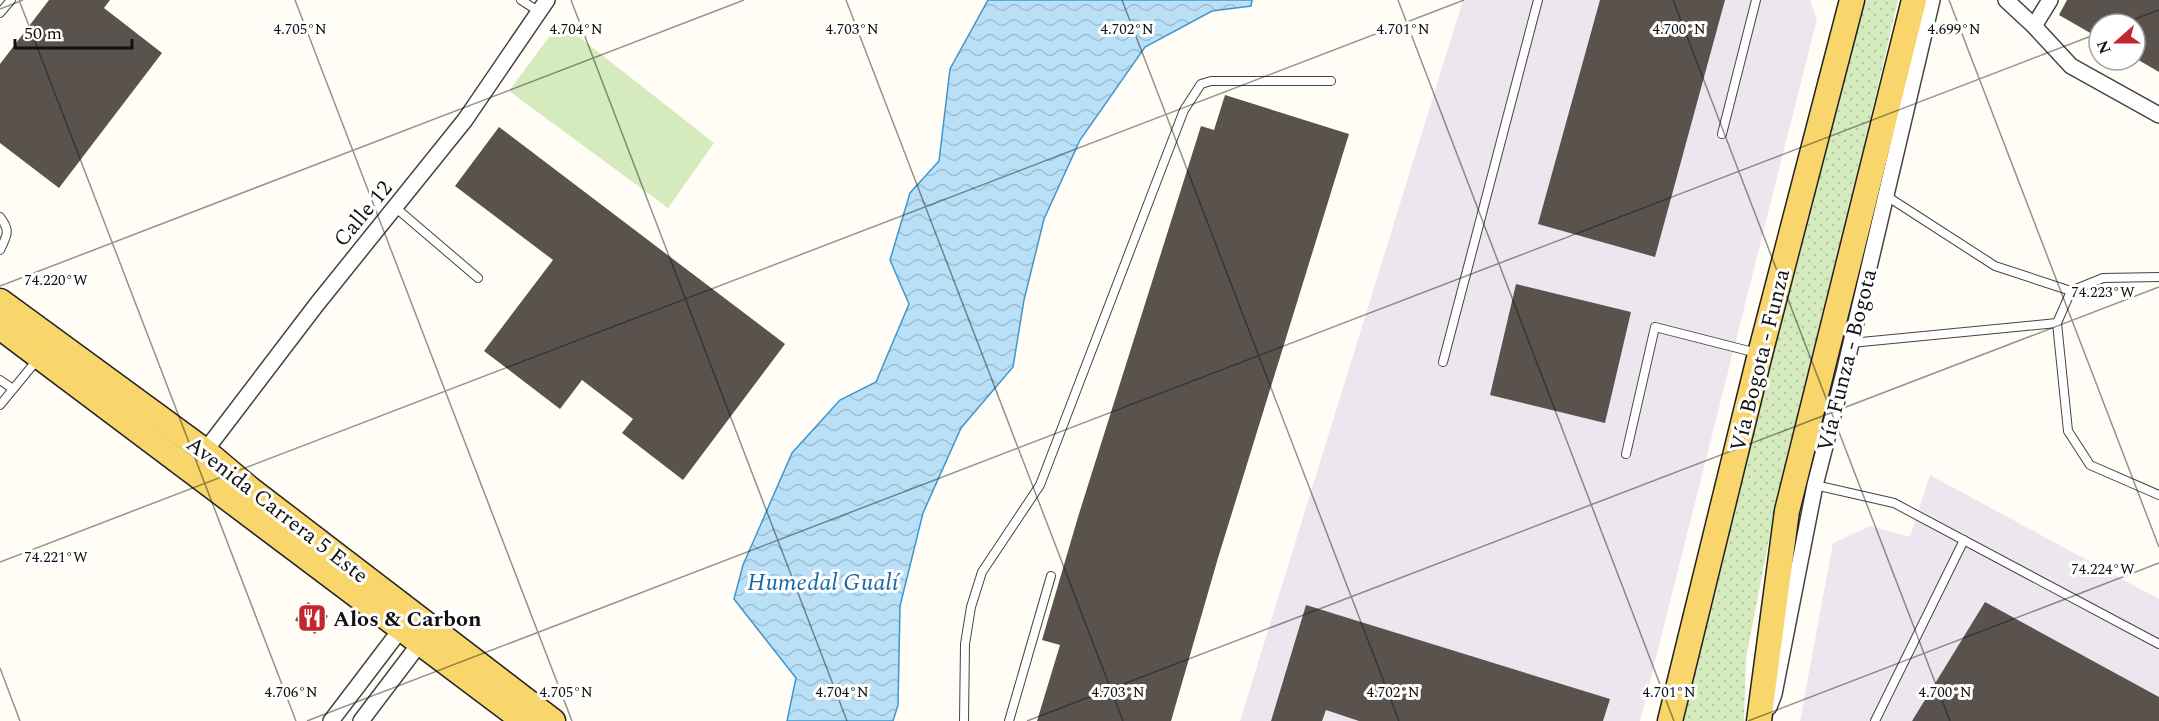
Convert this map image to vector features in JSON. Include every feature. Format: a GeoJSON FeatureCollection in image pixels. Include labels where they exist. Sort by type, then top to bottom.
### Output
{"type":"FeatureCollection","features":[{"type":"Feature","properties":{"kind":"main road","name":"Vía Bogota - Funza"},"geometry":{"type":"LineString","coordinates":[[1670,721],[1760,354],[1852,0]]}},
{"type":"Feature","properties":{"kind":"main road","name":"Vía Funza - Bogota"},"geometry":{"type":"LineString","coordinates":[[1761,721],[1787,511],[1914,0]]}},
{"type":"Feature","properties":{"kind":"main road","name":"Avenida Carrera 5 Este"},"geometry":{"type":"LineString","coordinates":[[0,301],[205,451],[250,489],[409,636],[553,721]]}},
{"type":"Feature","properties":{"kind":"main road","name":"Avenida Carrera 5 Este"},"geometry":{"type":"LineString","coordinates":[[0,327],[524,721]]}},
{"type":"Feature","properties":{"kind":"street","name":"Vía Funza - Bogota"},"geometry":{"type":"LineString","coordinates":[[1761,721],[1774,694],[1815,485],[1932,0]]}},
{"type":"Feature","properties":{"kind":"street"},"geometry":{"type":"LineString","coordinates":[[2006,0],[2071,66],[2159,115]]}},
{"type":"Feature","properties":{"kind":"street"},"geometry":{"type":"LineString","coordinates":[[2034,26],[2050,0]]}},
{"type":"Feature","properties":{"kind":"street","name":"Calle 12"},"geometry":{"type":"LineString","coordinates":[[205,451],[317,304],[465,120],[543,6]]}},
{"type":"Feature","properties":{"kind":"street"},"geometry":{"type":"LineString","coordinates":[[405,664],[401,651],[409,636]]}},
{"type":"Feature","properties":{"kind":"street"},"geometry":{"type":"LineString","coordinates":[[361,721],[405,664],[409,636]]}},
{"type":"Feature","properties":{"kind":"street"},"geometry":{"type":"LineString","coordinates":[[331,721],[409,636]]}},
{"type":"Feature","properties":{"kind":"lane"},"geometry":{"type":"LineString","coordinates":[[0,13],[11,0]]}},
{"type":"Feature","properties":{"kind":"lane"},"geometry":{"type":"LineString","coordinates":[[522,0],[543,6]]}},
{"type":"Feature","properties":{"kind":"lane"},"geometry":{"type":"LineString","coordinates":[[1443,362],[1538,0]]}},
{"type":"Feature","properties":{"kind":"lane"},"geometry":{"type":"LineString","coordinates":[[1722,134],[1756,0]]}},
{"type":"Feature","properties":{"kind":"lane"},"geometry":{"type":"LineString","coordinates":[[964,721],[965,644],[971,608],[982,572],[1040,485],[1184,110],[1201,84],[1211,81],[1331,81]]}},
{"type":"Feature","properties":{"kind":"lane"},"geometry":{"type":"LineString","coordinates":[[1885,195],[1995,266],[2071,291],[2103,278],[2159,277]]}},
{"type":"Feature","properties":{"kind":"lane"},"geometry":{"type":"LineString","coordinates":[[396,208],[478,278]]}},
{"type":"Feature","properties":{"kind":"lane"},"geometry":{"type":"LineString","coordinates":[[0,217],[7,225],[8,234],[0,250]]}},
{"type":"Feature","properties":{"kind":"lane"},"geometry":{"type":"LineString","coordinates":[[2071,291],[2057,323],[2067,431],[2090,465],[2159,495]]}},
{"type":"Feature","properties":{"kind":"lane"},"geometry":{"type":"LineString","coordinates":[[1851,343],[2057,323]]}},
{"type":"Feature","properties":{"kind":"lane"},"geometry":{"type":"LineString","coordinates":[[1626,454],[1655,327],[1760,354]]}},
{"type":"Feature","properties":{"kind":"lane"},"geometry":{"type":"LineString","coordinates":[[0,405],[39,357]]}},
{"type":"Feature","properties":{"kind":"lane"},"geometry":{"type":"LineString","coordinates":[[0,380],[13,389]]}},
{"type":"Feature","properties":{"kind":"lane"},"geometry":{"type":"LineString","coordinates":[[1815,485],[1894,503],[2159,644]]}},
{"type":"Feature","properties":{"kind":"lane"},"geometry":{"type":"LineString","coordinates":[[1875,721],[1964,540]]}},
{"type":"Feature","properties":{"kind":"lane"},"geometry":{"type":"LineString","coordinates":[[1009,721],[1051,576]]}},
{"type":"Feature","properties":{"kind":"shaded area"},"geometry":{"type":"Polygon","coordinates":[[[1463,0],[1810,0],[1817,19],[1640,721],[1240,721],[1463,0]]]}},
{"type":"Feature","properties":{"kind":"shaded area"},"geometry":{"type":"Polygon","coordinates":[[[1930,475],[2159,599],[2159,721],[1800,721],[1833,543],[1870,526],[1910,537],[1930,475]]]}},
{"type":"Feature","properties":{"kind":"green space"},"geometry":{"type":"Polygon","coordinates":[[[1860,0],[1898,0],[1802,412],[1773,519],[1746,658],[1744,721],[1681,721],[1860,0]]]}},
{"type":"Feature","properties":{"kind":"green space"},"geometry":{"type":"Polygon","coordinates":[[[560,22],[714,143],[668,208],[509,91],[560,22]]]}},
{"type":"Feature","properties":{"kind":"water","name":"Humedal Gualí"},"geometry":{"type":"Polygon","coordinates":[[[988,0],[1252,0],[1251,6],[1212,11],[1145,47],[1080,140],[1044,219],[1024,300],[1013,367],[961,428],[923,513],[900,606],[898,705],[893,721],[787,721],[796,678],[734,599],[743,565],[792,453],[840,400],[876,382],[909,304],[890,260],[910,193],[939,161],[950,69],[988,0]]]}},
{"type":"Feature","properties":{"kind":"building"},"geometry":{"type":"Polygon","coordinates":[[[49,0],[110,0],[104,8],[162,53],[59,188],[0,143],[0,64],[49,0]]]}},
{"type":"Feature","properties":{"kind":"building"},"geometry":{"type":"Polygon","coordinates":[[[1600,0],[1725,0],[1655,257],[1538,224],[1600,0]]]}},
{"type":"Feature","properties":{"kind":"building"},"geometry":{"type":"Polygon","coordinates":[[[2067,0],[2159,0],[2159,72],[2147,65],[2147,12],[2087,12],[2087,31],[2059,15],[2067,0]]]}},
{"type":"Feature","properties":{"kind":"building"},"geometry":{"type":"Polygon","coordinates":[[[1225,95],[1349,134],[1218,558],[1171,721],[1037,721],[1060,645],[1042,640],[1078,517],[1201,126],[1214,130],[1225,95]]]}},
{"type":"Feature","properties":{"kind":"building"},"geometry":{"type":"Polygon","coordinates":[[[499,127],[785,344],[683,480],[622,433],[633,419],[582,380],[560,409],[484,351],[553,260],[455,186],[499,127]]]}},
{"type":"Feature","properties":{"kind":"building"},"geometry":{"type":"Polygon","coordinates":[[[1516,284],[1631,312],[1605,423],[1490,395],[1516,284]]]}},
{"type":"Feature","properties":{"kind":"building","name":"Alos & Carbon"},"geometry":{"type":"Polygon","coordinates":[[[308,602],[328,616],[315,634],[295,620],[308,602]]]}},
{"type":"Feature","properties":{"kind":"building"},"geometry":{"type":"Polygon","coordinates":[[[1985,602],[2159,697],[2159,721],[1912,721],[1985,602]]]}},
{"type":"Feature","properties":{"kind":"building"},"geometry":{"type":"Polygon","coordinates":[[[1306,605],[1610,699],[1603,721],[1359,721],[1326,710],[1322,721],[1271,721],[1306,605]]]}},
{"type":"Feature","properties":{"kind":"place","name":"Alos & Carbon"},"geometry":{"type":"Point","coordinates":[312,618]}}]}
